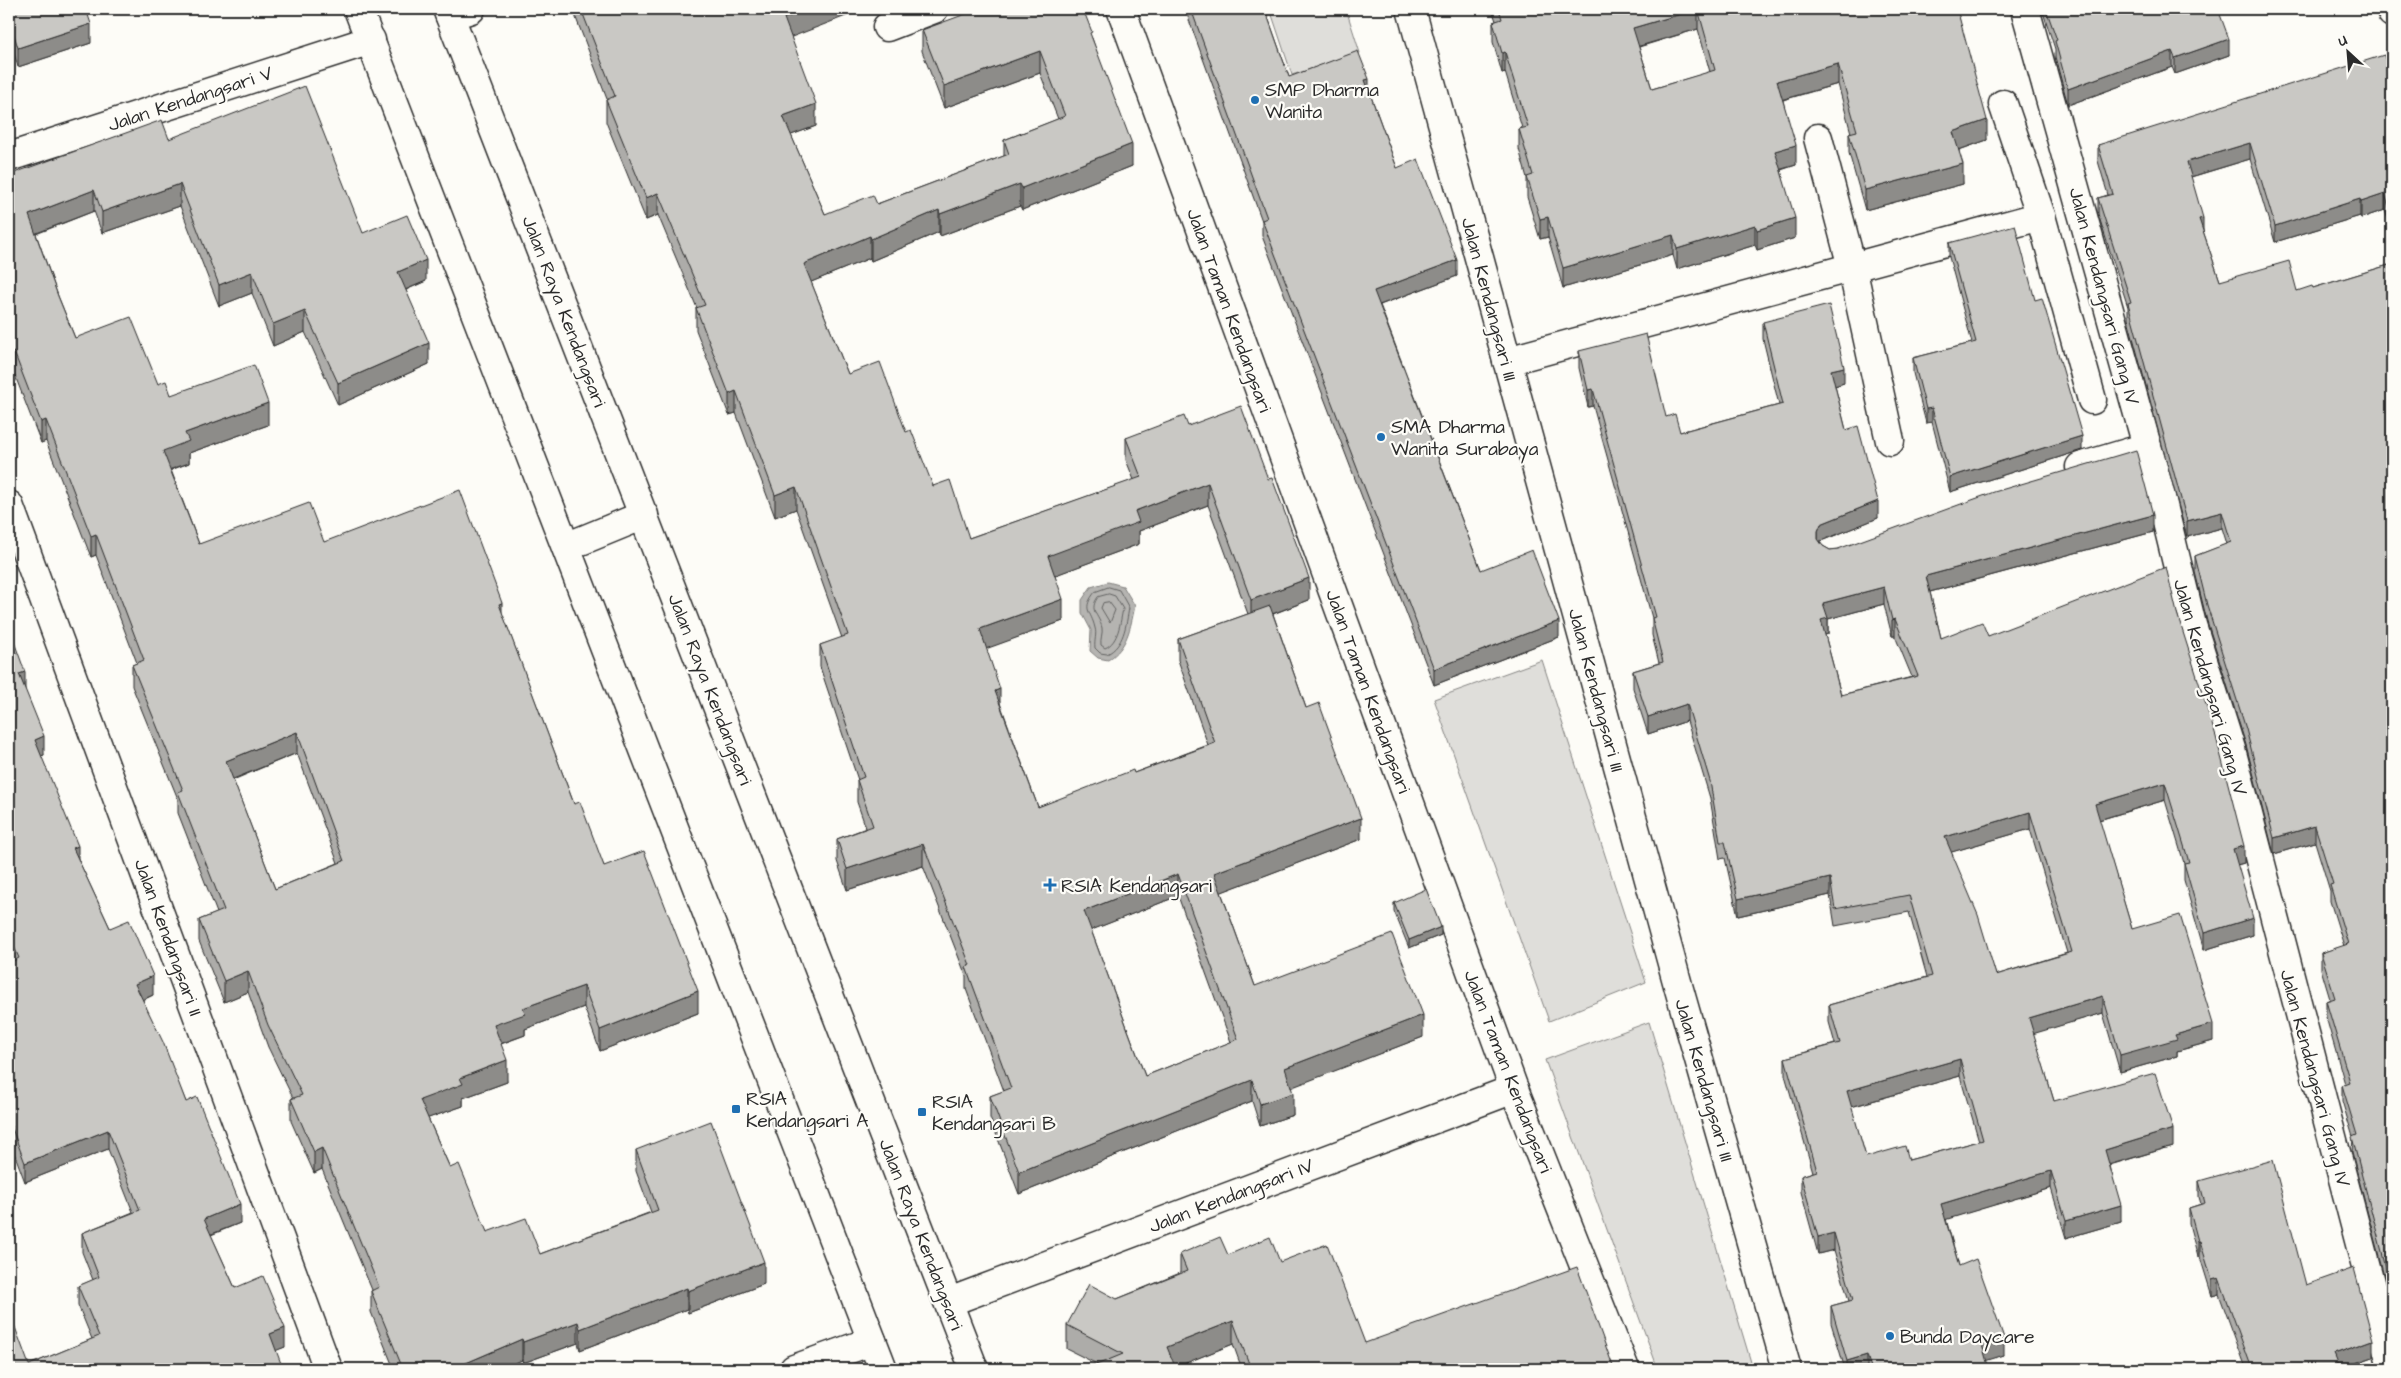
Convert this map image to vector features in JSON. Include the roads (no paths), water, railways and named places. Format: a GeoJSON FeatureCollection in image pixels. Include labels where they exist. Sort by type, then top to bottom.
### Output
{"type":"FeatureCollection","features":[{"type":"Feature","properties":{"kind":"street"},"geometry":{"type":"LineString","coordinates":[[358,9],[883,1369]]}},
{"type":"Feature","properties":{"kind":"street"},"geometry":{"type":"LineString","coordinates":[[887,27],[934,9]]}},
{"type":"Feature","properties":{"kind":"street","name":"Jalan Taman Kendangsari"},"geometry":{"type":"LineString","coordinates":[[1121,9],[1514,1089],[1625,1369]]}},
{"type":"Feature","properties":{"kind":"street","name":"Jalan Kendangsari III"},"geometry":{"type":"LineString","coordinates":[[1411,9],[1679,990],[1787,1369]]}},
{"type":"Feature","properties":{"kind":"street","name":"Jalan Kendangsari Gang IV"},"geometry":{"type":"LineString","coordinates":[[2025,9],[2147,446],[2192,625],[2231,749],[2392,1367]]}},
{"type":"Feature","properties":{"kind":"street"},"geometry":{"type":"LineString","coordinates":[[2391,9],[2392,13]]}},
{"type":"Feature","properties":{"kind":"street","name":"Jalan Raya Kendangsari"},"geometry":{"type":"LineString","coordinates":[[456,11],[644,515],[974,1369]]}},
{"type":"Feature","properties":{"kind":"street","name":"Jalan Kendangsari V"},"geometry":{"type":"LineString","coordinates":[[9,157],[370,40]]}},
{"type":"Feature","properties":{"kind":"street"},"geometry":{"type":"LineString","coordinates":[[2003,104],[2040,216],[2092,400]]}},
{"type":"Feature","properties":{"kind":"street"},"geometry":{"type":"LineString","coordinates":[[1818,138],[1852,267],[1890,441]]}},
{"type":"Feature","properties":{"kind":"street"},"geometry":{"type":"LineString","coordinates":[[1507,361],[2040,216]]}},
{"type":"Feature","properties":{"kind":"street"},"geometry":{"type":"LineString","coordinates":[[2054,475],[2147,446]]}},
{"type":"Feature","properties":{"kind":"street","name":"Jalan Kendangsari II"},"geometry":{"type":"LineString","coordinates":[[9,505],[328,1369]]}},
{"type":"Feature","properties":{"kind":"street"},"geometry":{"type":"LineString","coordinates":[[566,547],[644,515]]}},
{"type":"Feature","properties":{"kind":"street","name":"Jalan Kendangsari IV"},"geometry":{"type":"LineString","coordinates":[[949,1302],[1514,1089]]}},
{"type":"Feature","properties":{"kind":"street"},"geometry":{"type":"LineString","coordinates":[[794,1369],[872,1341]]}},
{"type":"Feature","properties":{"kind":"water"},"geometry":{"type":"Polygon","coordinates":[[[1108,582],[1123,586],[1135,606],[1130,629],[1124,643],[1115,655],[1108,660],[1098,658],[1090,651],[1091,630],[1082,613],[1082,600],[1091,587],[1108,582]]]}},
{"type":"Feature","properties":{"kind":"place","name":"SMP Dharma Wanita"},"geometry":{"type":"Point","coordinates":[1255,100]}},
{"type":"Feature","properties":{"kind":"place","name":"SMA Dharma Wanita Surabaya"},"geometry":{"type":"Point","coordinates":[1381,437]}},
{"type":"Feature","properties":{"kind":"place","name":"RSIA Kendangsari"},"geometry":{"type":"Point","coordinates":[1050,885]}},
{"type":"Feature","properties":{"kind":"place","name":"RSIA Kendangsari A"},"geometry":{"type":"Point","coordinates":[736,1109]}},
{"type":"Feature","properties":{"kind":"place","name":"RSIA Kendangsari B"},"geometry":{"type":"Point","coordinates":[922,1112]}},
{"type":"Feature","properties":{"kind":"place","name":"Bunda Daycare"},"geometry":{"type":"Point","coordinates":[1890,1336]}}]}
